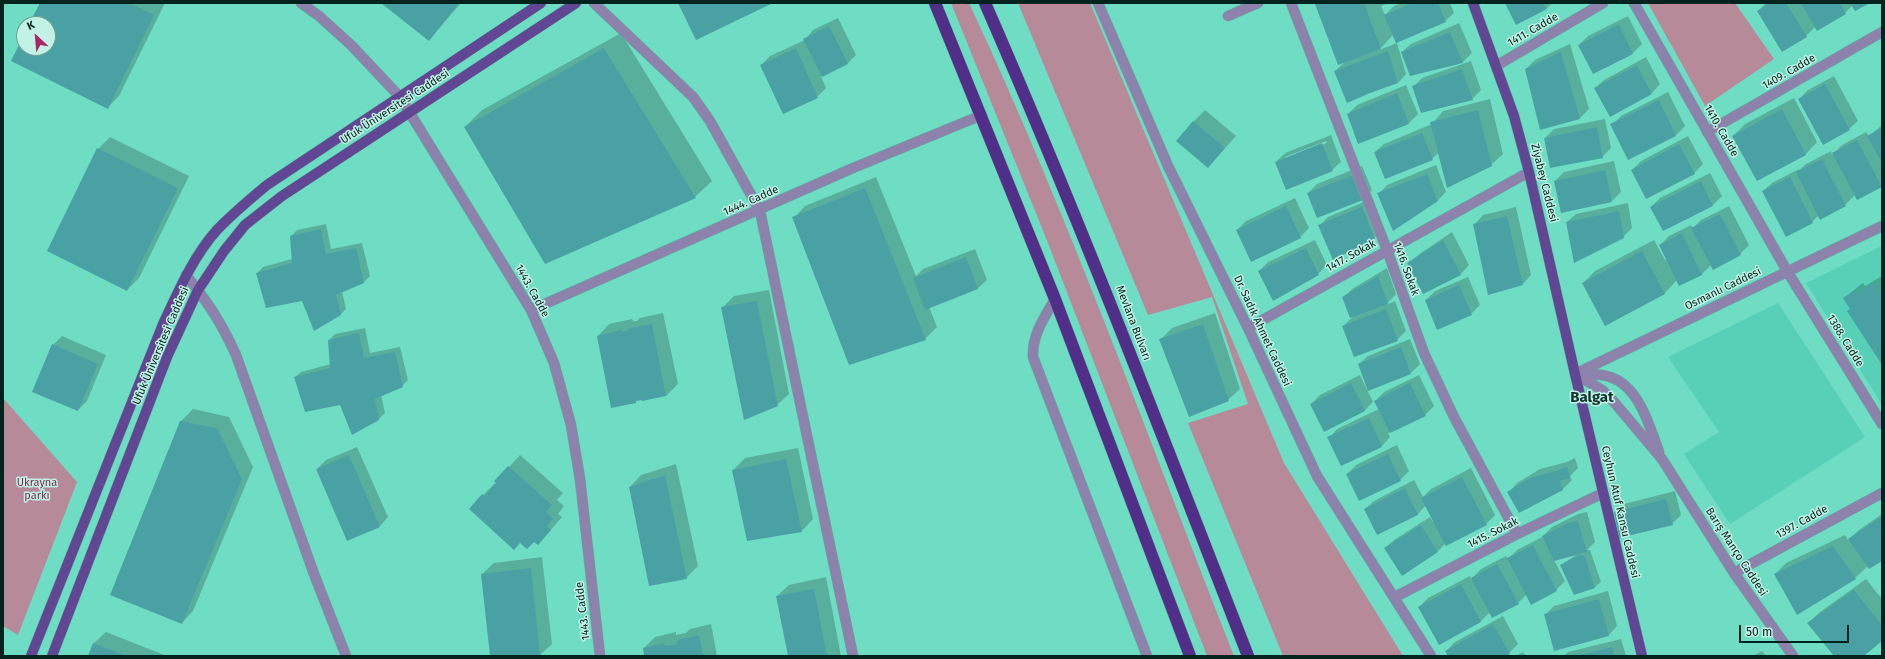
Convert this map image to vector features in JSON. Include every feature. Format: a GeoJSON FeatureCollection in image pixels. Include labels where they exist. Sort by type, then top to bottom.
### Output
{"type":"FeatureCollection","features":[{"type":"Feature","properties":{"kind":"highway"},"geometry":{"type":"LineString","coordinates":[[935,3],[982,115],[1055,299],[1190,656]]}},
{"type":"Feature","properties":{"kind":"highway","name":"Mevlana Bulvarı"},"geometry":{"type":"LineString","coordinates":[[985,3],[1041,132],[1095,263],[1248,656]]}},
{"type":"Feature","properties":{"kind":"main road","name":"Ufuk Üniversitesi Caddesi"},"geometry":{"type":"LineString","coordinates":[[31,656],[148,360],[186,275],[215,232],[236,210],[267,185],[541,3]]}},
{"type":"Feature","properties":{"kind":"main road","name":"Ufuk Üniversitesi Caddesi"},"geometry":{"type":"LineString","coordinates":[[52,656],[168,357],[198,290],[224,251],[244,225],[282,196],[576,3]]}},
{"type":"Feature","properties":{"kind":"main road","name":"Ziyabey Caddesi"},"geometry":{"type":"LineString","coordinates":[[1473,3],[1514,116],[1529,172],[1575,374]]}},
{"type":"Feature","properties":{"kind":"main road","name":"Ceyhun Atuf Kansu Caddesi"},"geometry":{"type":"LineString","coordinates":[[1575,374],[1642,656]]}},
{"type":"Feature","properties":{"kind":"street","name":"1443. Cadde"},"geometry":{"type":"LineString","coordinates":[[301,3],[319,16],[351,45],[400,96],[531,310],[554,363],[570,425],[580,479],[600,656]]}},
{"type":"Feature","properties":{"kind":"street"},"geometry":{"type":"LineString","coordinates":[[594,3],[693,97],[710,121],[760,211],[853,656]]}},
{"type":"Feature","properties":{"kind":"street","name":"Dr. Sadık Ahmet Caddesi"},"geometry":{"type":"LineString","coordinates":[[1098,3],[1168,166],[1248,328],[1316,476],[1395,597],[1431,656]]}},
{"type":"Feature","properties":{"kind":"street"},"geometry":{"type":"LineString","coordinates":[[1228,16],[1258,3]]}},
{"type":"Feature","properties":{"kind":"street","name":"1416. Sokak"},"geometry":{"type":"LineString","coordinates":[[1291,3],[1387,250],[1424,354],[1454,417],[1517,534]]}},
{"type":"Feature","properties":{"kind":"street","name":"1411. Cadde"},"geometry":{"type":"LineString","coordinates":[[1496,66],[1603,3]]}},
{"type":"Feature","properties":{"kind":"street","name":"1410. Cadde"},"geometry":{"type":"LineString","coordinates":[[1634,3],[1787,271]]}},
{"type":"Feature","properties":{"kind":"street","name":"1409. Cadde"},"geometry":{"type":"LineString","coordinates":[[1707,132],[1882,32]]}},
{"type":"Feature","properties":{"kind":"street","name":"1444. Cadde"},"geometry":{"type":"LineString","coordinates":[[531,310],[760,211],[853,168],[982,115]]}},
{"type":"Feature","properties":{"kind":"street","name":"1417. Sokak"},"geometry":{"type":"LineString","coordinates":[[1248,328],[1529,172]]}},
{"type":"Feature","properties":{"kind":"street","name":"Osmanlı Caddesi"},"geometry":{"type":"LineString","coordinates":[[1575,374],[1882,226]]}},
{"type":"Feature","properties":{"kind":"street","name":"1388. Cadde"},"geometry":{"type":"LineString","coordinates":[[1787,271],[1882,424]]}},
{"type":"Feature","properties":{"kind":"street"},"geometry":{"type":"LineString","coordinates":[[186,275],[212,308],[224,328],[236,355],[314,574],[346,656]]}},
{"type":"Feature","properties":{"kind":"street"},"geometry":{"type":"LineString","coordinates":[[1055,299],[1038,329],[1032,348],[1033,357],[1147,656]]}},
{"type":"Feature","properties":{"kind":"street","name":"Barış Manço Caddesi"},"geometry":{"type":"LineString","coordinates":[[1575,374],[1610,377],[1623,384],[1639,402],[1662,458]]}},
{"type":"Feature","properties":{"kind":"street","name":"Barış Manço Caddesi"},"geometry":{"type":"LineString","coordinates":[[1575,374],[1602,390],[1662,458],[1734,573],[1793,656]]}},
{"type":"Feature","properties":{"kind":"street","name":"1415. Sokak"},"geometry":{"type":"LineString","coordinates":[[1395,597],[1517,534],[1603,493]]}},
{"type":"Feature","properties":{"kind":"street","name":"1397. Cadde"},"geometry":{"type":"LineString","coordinates":[[1734,573],[1882,493]]}},
{"type":"Feature","properties":{"kind":"shaded area"},"geometry":{"type":"Polygon","coordinates":[[[1882,246],[1882,405],[1806,283],[1882,246]]]}},
{"type":"Feature","properties":{"kind":"shaded area"},"geometry":{"type":"Polygon","coordinates":[[[1778,303],[1865,437],[1730,524],[1684,454],[1719,432],[1668,357],[1778,303]]]}},
{"type":"Feature","properties":{"kind":"green space"},"geometry":{"type":"Polygon","coordinates":[[[951,3],[969,3],[1006,83],[1107,328],[1234,656],[1207,656],[1048,243],[951,3]]]}},
{"type":"Feature","properties":{"kind":"green space"},"geometry":{"type":"Polygon","coordinates":[[[1018,3],[1090,3],[1284,463],[1403,656],[1283,656],[1188,423],[1248,404],[1212,297],[1148,315],[1018,3]]]}},
{"type":"Feature","properties":{"kind":"green space"},"geometry":{"type":"Polygon","coordinates":[[[1648,3],[1735,3],[1774,59],[1705,106],[1648,3]]]}},
{"type":"Feature","properties":{"kind":"green space","name":"Ukrayna parkı"},"geometry":{"type":"Polygon","coordinates":[[[3,398],[77,482],[18,635],[3,626],[3,398]]]}},
{"type":"Feature","properties":{"kind":"building"},"geometry":{"type":"Polygon","coordinates":[[[40,3],[129,3],[154,15],[108,109],[11,61],[16,51],[16,56],[56,56],[56,16],[33,16],[40,3]]]}},
{"type":"Feature","properties":{"kind":"building"},"geometry":{"type":"Polygon","coordinates":[[[381,3],[459,3],[429,41],[381,3]]]}},
{"type":"Feature","properties":{"kind":"building"},"geometry":{"type":"Polygon","coordinates":[[[678,3],[773,3],[696,40],[678,3]]]}},
{"type":"Feature","properties":{"kind":"building"},"geometry":{"type":"Polygon","coordinates":[[[1364,3],[1381,49],[1338,65],[1315,4],[1364,3]]]}},
{"type":"Feature","properties":{"kind":"building"},"geometry":{"type":"Polygon","coordinates":[[[1412,3],[1438,3],[1446,22],[1396,43],[1384,15],[1412,3]]]}},
{"type":"Feature","properties":{"kind":"building"},"geometry":{"type":"Polygon","coordinates":[[[1505,3],[1543,3],[1547,9],[1516,25],[1505,3]]]}},
{"type":"Feature","properties":{"kind":"building"},"geometry":{"type":"Polygon","coordinates":[[[1770,3],[1786,3],[1807,37],[1782,52],[1757,11],[1770,3]]]}},
{"type":"Feature","properties":{"kind":"building"},"geometry":{"type":"Polygon","coordinates":[[[1801,3],[1840,3],[1846,14],[1817,31],[1801,3]]]}},
{"type":"Feature","properties":{"kind":"building"},"geometry":{"type":"Polygon","coordinates":[[[1850,3],[1870,3],[1855,11],[1850,3]]]}},
{"type":"Feature","properties":{"kind":"building"},"geometry":{"type":"Polygon","coordinates":[[[1619,24],[1633,54],[1593,74],[1578,45],[1619,24]]]}},
{"type":"Feature","properties":{"kind":"building"},"geometry":{"type":"Polygon","coordinates":[[[829,26],[848,64],[822,77],[803,39],[829,26]]]}},
{"type":"Feature","properties":{"kind":"building"},"geometry":{"type":"Polygon","coordinates":[[[1450,32],[1463,63],[1410,76],[1401,52],[1450,32]]]}},
{"type":"Feature","properties":{"kind":"building"},"geometry":{"type":"Polygon","coordinates":[[[604,48],[696,198],[545,264],[464,127],[604,48]]]}},
{"type":"Feature","properties":{"kind":"building"},"geometry":{"type":"Polygon","coordinates":[[[796,48],[818,98],[783,114],[760,65],[796,48]]]}},
{"type":"Feature","properties":{"kind":"building"},"geometry":{"type":"Polygon","coordinates":[[[1388,51],[1398,83],[1347,103],[1334,71],[1388,51]]]}},
{"type":"Feature","properties":{"kind":"building"},"geometry":{"type":"Polygon","coordinates":[[[1561,52],[1580,119],[1540,130],[1525,69],[1561,52]]]}},
{"type":"Feature","properties":{"kind":"building"},"geometry":{"type":"Polygon","coordinates":[[[1637,65],[1652,94],[1610,117],[1594,88],[1637,65]]]}},
{"type":"Feature","properties":{"kind":"building"},"geometry":{"type":"Polygon","coordinates":[[[1462,69],[1473,100],[1421,113],[1412,86],[1462,69]]]}},
{"type":"Feature","properties":{"kind":"building"},"geometry":{"type":"Polygon","coordinates":[[[1825,84],[1850,130],[1823,145],[1798,99],[1825,84]]]}},
{"type":"Feature","properties":{"kind":"building"},"geometry":{"type":"Polygon","coordinates":[[[1397,93],[1409,124],[1358,144],[1347,114],[1397,93]]]}},
{"type":"Feature","properties":{"kind":"building"},"geometry":{"type":"Polygon","coordinates":[[[1659,100],[1676,136],[1628,160],[1610,124],[1659,100]]]}},
{"type":"Feature","properties":{"kind":"building"},"geometry":{"type":"Polygon","coordinates":[[[1782,109],[1806,155],[1757,181],[1732,136],[1782,109]]]}},
{"type":"Feature","properties":{"kind":"building"},"geometry":{"type":"Polygon","coordinates":[[[1478,110],[1492,166],[1447,188],[1430,122],[1478,110]]]}},
{"type":"Feature","properties":{"kind":"building"},"geometry":{"type":"Polygon","coordinates":[[[1193,121],[1225,148],[1208,168],[1176,141],[1193,121]]]}},
{"type":"Feature","properties":{"kind":"building"},"geometry":{"type":"Polygon","coordinates":[[[1597,127],[1603,158],[1550,168],[1544,138],[1597,127]]]}},
{"type":"Feature","properties":{"kind":"building"},"geometry":{"type":"Polygon","coordinates":[[[1882,128],[1882,163],[1867,136],[1882,128]]]}},
{"type":"Feature","properties":{"kind":"building"},"geometry":{"type":"Polygon","coordinates":[[[1422,133],[1433,160],[1385,179],[1374,152],[1422,133]]]}},
{"type":"Feature","properties":{"kind":"building"},"geometry":{"type":"Polygon","coordinates":[[[1857,140],[1882,187],[1857,200],[1832,153],[1857,140]]]}},
{"type":"Feature","properties":{"kind":"building"},"geometry":{"type":"Polygon","coordinates":[[[1322,143],[1333,171],[1286,190],[1275,162],[1322,143]]]}},
{"type":"Feature","properties":{"kind":"building"},"geometry":{"type":"Polygon","coordinates":[[[1679,144],[1695,174],[1646,199],[1631,170],[1679,144]]]}},
{"type":"Feature","properties":{"kind":"building"},"geometry":{"type":"Polygon","coordinates":[[[97,148],[178,188],[127,291],[47,251],[97,148]]]}},
{"type":"Feature","properties":{"kind":"building"},"geometry":{"type":"Polygon","coordinates":[[[1822,159],[1846,206],[1820,220],[1796,172],[1822,159]]]}},
{"type":"Feature","properties":{"kind":"building"},"geometry":{"type":"Polygon","coordinates":[[[1605,170],[1612,202],[1561,213],[1554,181],[1605,170]]]}},
{"type":"Feature","properties":{"kind":"building"},"geometry":{"type":"Polygon","coordinates":[[[1427,174],[1438,201],[1393,231],[1377,193],[1427,174]]]}},
{"type":"Feature","properties":{"kind":"building"},"geometry":{"type":"Polygon","coordinates":[[[1353,175],[1363,200],[1317,218],[1307,193],[1353,175]]]}},
{"type":"Feature","properties":{"kind":"building"},"geometry":{"type":"Polygon","coordinates":[[[1790,177],[1813,223],[1786,237],[1762,191],[1790,177]]]}},
{"type":"Feature","properties":{"kind":"building"},"geometry":{"type":"Polygon","coordinates":[[[1701,181],[1713,206],[1663,231],[1650,207],[1701,181]]]}},
{"type":"Feature","properties":{"kind":"building"},"geometry":{"type":"Polygon","coordinates":[[[865,188],[926,340],[849,365],[792,217],[865,188]]]}},
{"type":"Feature","properties":{"kind":"building"},"geometry":{"type":"Polygon","coordinates":[[[1286,206],[1301,238],[1251,262],[1236,230],[1286,206]]]}},
{"type":"Feature","properties":{"kind":"building"},"geometry":{"type":"Polygon","coordinates":[[[1362,207],[1375,239],[1333,260],[1318,225],[1362,207]]]}},
{"type":"Feature","properties":{"kind":"building"},"geometry":{"type":"Polygon","coordinates":[[[1619,211],[1624,238],[1574,263],[1566,222],[1619,211]]]}},
{"type":"Feature","properties":{"kind":"building"},"geometry":{"type":"Polygon","coordinates":[[[1720,214],[1741,255],[1713,270],[1691,228],[1720,214]]]}},
{"type":"Feature","properties":{"kind":"building"},"geometry":{"type":"Polygon","coordinates":[[[1507,216],[1523,285],[1488,295],[1473,224],[1507,216]]]}},
{"type":"Feature","properties":{"kind":"building"},"geometry":{"type":"Polygon","coordinates":[[[321,229],[326,254],[356,248],[364,283],[336,295],[341,315],[314,331],[302,301],[266,308],[256,273],[292,263],[290,236],[321,229]]]}},
{"type":"Feature","properties":{"kind":"building"},"geometry":{"type":"Polygon","coordinates":[[[1682,233],[1702,275],[1679,286],[1659,245],[1682,233]]]}},
{"type":"Feature","properties":{"kind":"building"},"geometry":{"type":"Polygon","coordinates":[[[1443,240],[1461,275],[1423,294],[1407,263],[1443,240]]]}},
{"type":"Feature","properties":{"kind":"building"},"geometry":{"type":"Polygon","coordinates":[[[1306,248],[1319,275],[1273,301],[1258,271],[1306,248]]]}},
{"type":"Feature","properties":{"kind":"building"},"geometry":{"type":"Polygon","coordinates":[[[1642,251],[1665,294],[1605,326],[1582,283],[1642,251]]]}},
{"type":"Feature","properties":{"kind":"building"},"geometry":{"type":"Polygon","coordinates":[[[966,257],[978,289],[925,310],[913,278],[966,257]]]}},
{"type":"Feature","properties":{"kind":"building"},"geometry":{"type":"Polygon","coordinates":[[[1378,276],[1388,304],[1350,318],[1342,297],[1378,276]]]}},
{"type":"Feature","properties":{"kind":"building"},"geometry":{"type":"Polygon","coordinates":[[[1873,283],[1882,297],[1882,365],[1847,311],[1850,309],[1843,298],[1854,291],[1856,294],[1873,283]]]}},
{"type":"Feature","properties":{"kind":"building"},"geometry":{"type":"Polygon","coordinates":[[[1459,285],[1472,315],[1437,330],[1425,300],[1459,285]]]}},
{"type":"Feature","properties":{"kind":"building"},"geometry":{"type":"Polygon","coordinates":[[[757,301],[778,406],[744,420],[721,307],[757,301]]]}},
{"type":"Feature","properties":{"kind":"building"},"geometry":{"type":"Polygon","coordinates":[[[1386,309],[1398,341],[1354,357],[1342,326],[1386,309]]]}},
{"type":"Feature","properties":{"kind":"building"},"geometry":{"type":"Polygon","coordinates":[[[652,324],[666,396],[636,401],[636,403],[611,408],[597,336],[621,330],[622,332],[628,331],[627,329],[652,324]]]}},
{"type":"Feature","properties":{"kind":"building"},"geometry":{"type":"Polygon","coordinates":[[[1203,324],[1229,401],[1189,417],[1159,339],[1203,324]]]}},
{"type":"Feature","properties":{"kind":"building"},"geometry":{"type":"Polygon","coordinates":[[[359,333],[364,358],[395,352],[403,387],[375,399],[379,420],[352,435],[340,405],[305,412],[294,377],[330,368],[328,340],[359,333]]]}},
{"type":"Feature","properties":{"kind":"building"},"geometry":{"type":"Polygon","coordinates":[[[52,344],[98,364],[78,411],[32,392],[52,344]]]}},
{"type":"Feature","properties":{"kind":"building"},"geometry":{"type":"Polygon","coordinates":[[[1401,347],[1411,374],[1368,391],[1358,364],[1401,347]]]}},
{"type":"Feature","properties":{"kind":"building"},"geometry":{"type":"Polygon","coordinates":[[[1351,383],[1365,411],[1324,432],[1310,404],[1351,383]]]}},
{"type":"Feature","properties":{"kind":"building"},"geometry":{"type":"Polygon","coordinates":[[[1410,383],[1426,416],[1390,433],[1374,401],[1410,383]]]}},
{"type":"Feature","properties":{"kind":"building"},"geometry":{"type":"Polygon","coordinates":[[[1369,418],[1382,447],[1341,466],[1327,437],[1369,418]]]}},
{"type":"Feature","properties":{"kind":"building"},"geometry":{"type":"Polygon","coordinates":[[[180,421],[217,428],[242,479],[182,624],[110,595],[180,421]]]}},
{"type":"Feature","properties":{"kind":"building"},"geometry":{"type":"Polygon","coordinates":[[[1388,454],[1401,481],[1359,501],[1346,474],[1388,454]]]}},
{"type":"Feature","properties":{"kind":"building"},"geometry":{"type":"Polygon","coordinates":[[[349,455],[380,527],[347,541],[316,469],[349,455]]]}},
{"type":"Feature","properties":{"kind":"building"},"geometry":{"type":"Polygon","coordinates":[[[786,459],[802,532],[747,541],[732,470],[786,459]]]}},
{"type":"Feature","properties":{"kind":"building"},"geometry":{"type":"Polygon","coordinates":[[[508,466],[552,505],[546,512],[553,518],[547,526],[551,530],[538,545],[534,542],[527,549],[520,543],[514,550],[469,509],[482,494],[485,496],[496,483],[494,481],[508,466]]]}},
{"type":"Feature","properties":{"kind":"building"},"geometry":{"type":"Polygon","coordinates":[[[1567,466],[1570,478],[1560,481],[1563,490],[1519,513],[1507,492],[1530,478],[1557,471],[1567,466]]]}},
{"type":"Feature","properties":{"kind":"building"},"geometry":{"type":"Polygon","coordinates":[[[665,475],[687,579],[649,586],[629,487],[665,475]]]}},
{"type":"Feature","properties":{"kind":"building"},"geometry":{"type":"Polygon","coordinates":[[[1462,477],[1487,525],[1446,546],[1421,498],[1462,477]]]}},
{"type":"Feature","properties":{"kind":"building"},"geometry":{"type":"Polygon","coordinates":[[[1405,488],[1418,515],[1377,535],[1364,509],[1405,488]]]}},
{"type":"Feature","properties":{"kind":"building"},"geometry":{"type":"Polygon","coordinates":[[[1666,499],[1673,525],[1619,538],[1614,512],[1666,499]]]}},
{"type":"Feature","properties":{"kind":"building"},"geometry":{"type":"Polygon","coordinates":[[[1882,516],[1882,561],[1869,569],[1848,539],[1882,516]]]}},
{"type":"Feature","properties":{"kind":"building"},"geometry":{"type":"Polygon","coordinates":[[[1578,521],[1587,552],[1554,561],[1542,536],[1568,523],[1578,521]]]}},
{"type":"Feature","properties":{"kind":"building"},"geometry":{"type":"Polygon","coordinates":[[[1421,525],[1438,552],[1402,576],[1384,548],[1421,525]]]}},
{"type":"Feature","properties":{"kind":"building"},"geometry":{"type":"Polygon","coordinates":[[[1533,545],[1557,591],[1531,605],[1507,558],[1533,545]]]}},
{"type":"Feature","properties":{"kind":"building"},"geometry":{"type":"Polygon","coordinates":[[[1833,546],[1856,579],[1797,615],[1774,574],[1833,546]]]}},
{"type":"Feature","properties":{"kind":"building"},"geometry":{"type":"Polygon","coordinates":[[[1579,555],[1585,556],[1595,588],[1574,595],[1560,565],[1579,555]]]}},
{"type":"Feature","properties":{"kind":"building"},"geometry":{"type":"Polygon","coordinates":[[[1497,564],[1519,604],[1492,618],[1471,578],[1497,564]]]}},
{"type":"Feature","properties":{"kind":"building"},"geometry":{"type":"Polygon","coordinates":[[[531,568],[540,656],[490,656],[481,574],[531,568]]]}},
{"type":"Feature","properties":{"kind":"building"},"geometry":{"type":"Polygon","coordinates":[[[1461,584],[1481,622],[1439,645],[1418,607],[1461,584]]]}},
{"type":"Feature","properties":{"kind":"building"},"geometry":{"type":"Polygon","coordinates":[[[814,589],[827,656],[788,656],[776,596],[814,589]]]}},
{"type":"Feature","properties":{"kind":"building"},"geometry":{"type":"Polygon","coordinates":[[[1854,590],[1882,625],[1882,641],[1864,656],[1834,656],[1807,623],[1854,590]]]}},
{"type":"Feature","properties":{"kind":"building"},"geometry":{"type":"Polygon","coordinates":[[[1599,599],[1609,636],[1554,651],[1544,614],[1599,599]]]}},
{"type":"Feature","properties":{"kind":"building"},"geometry":{"type":"Polygon","coordinates":[[[1493,624],[1510,654],[1506,656],[1448,656],[1445,651],[1493,624]]]}},
{"type":"Feature","properties":{"kind":"building"},"geometry":{"type":"Polygon","coordinates":[[[699,635],[703,656],[644,656],[643,648],[664,643],[665,646],[678,644],[677,640],[699,635]]]}},
{"type":"Feature","properties":{"kind":"building"},"geometry":{"type":"Polygon","coordinates":[[[93,643],[126,656],[88,656],[93,643]]]}},
{"type":"Feature","properties":{"kind":"building"},"geometry":{"type":"Polygon","coordinates":[[[1612,647],[1615,656],[1579,656],[1579,655],[1612,647]]]}},
{"type":"Feature","properties":{"kind":"district","name":"Balgat"},"geometry":{"type":"Point","coordinates":[1592,398]}}]}
